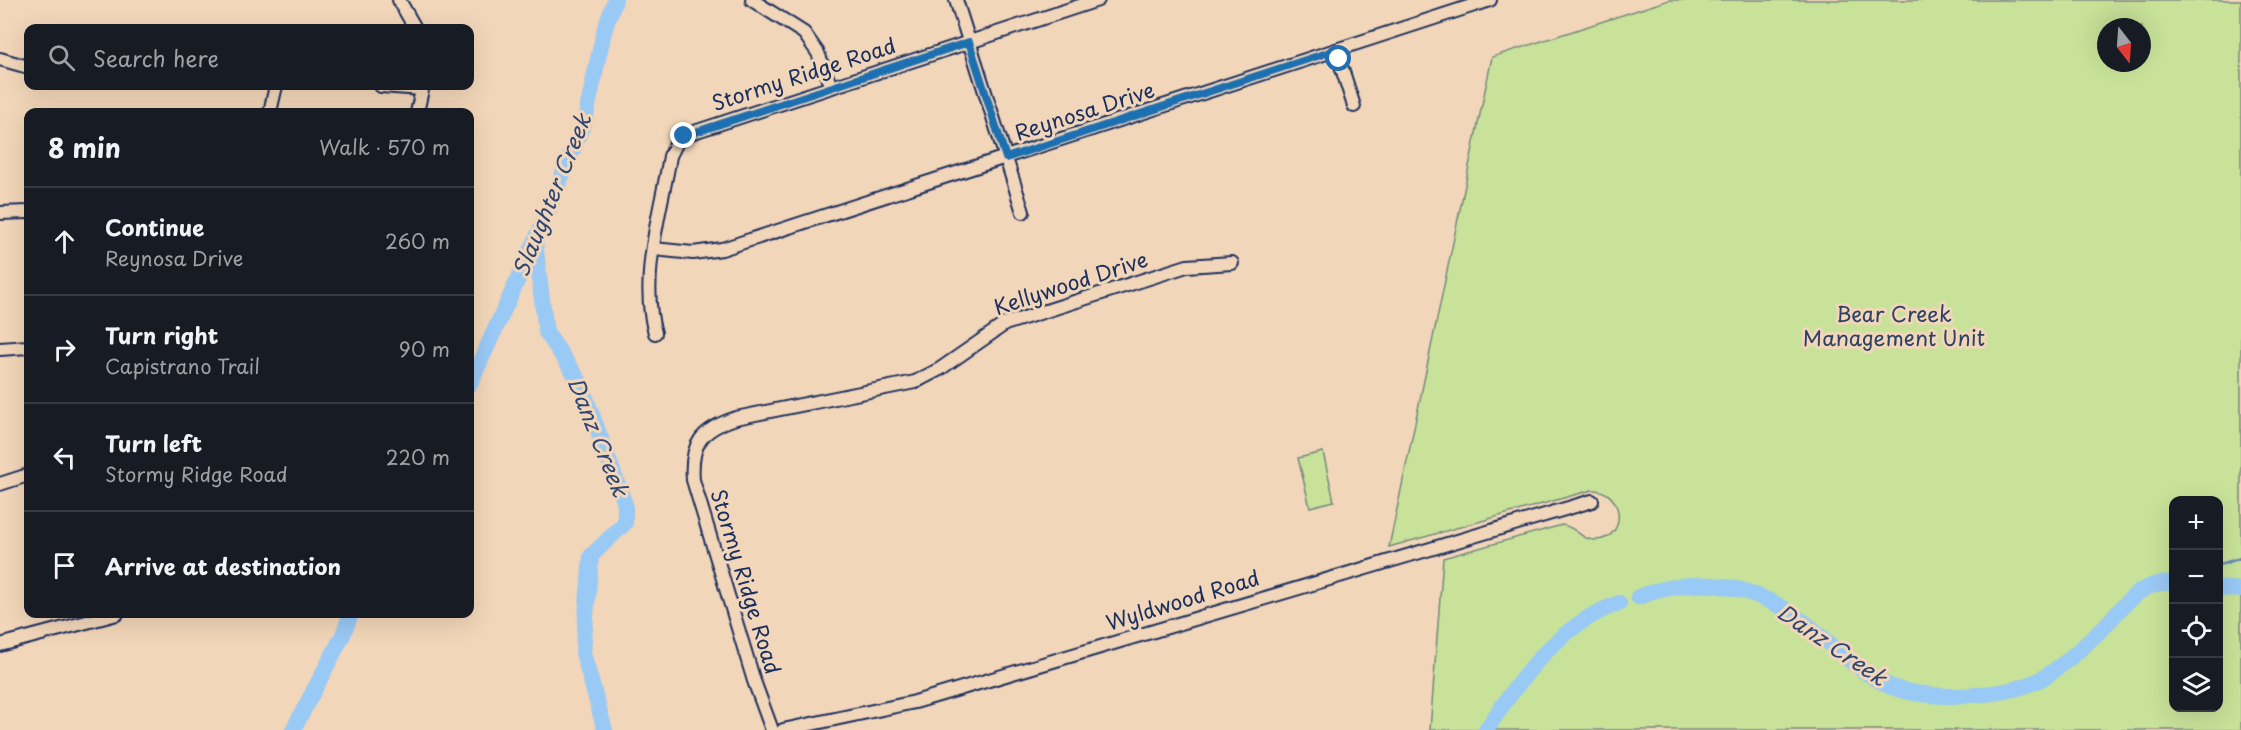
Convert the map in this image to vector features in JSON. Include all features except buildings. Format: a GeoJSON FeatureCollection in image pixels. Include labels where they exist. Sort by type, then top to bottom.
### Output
{"type":"FeatureCollection","features":[{"type":"Feature","properties":{"kind":"street"},"geometry":{"type":"LineString","coordinates":[[399,0],[413,24]]}},
{"type":"Feature","properties":{"kind":"street"},"geometry":{"type":"LineString","coordinates":[[752,0],[804,33],[818,53],[831,87]]}},
{"type":"Feature","properties":{"kind":"street"},"geometry":{"type":"LineString","coordinates":[[956,0],[1023,212]]}},
{"type":"Feature","properties":{"kind":"street","name":"Stormy Ridge Road"},"geometry":{"type":"LineString","coordinates":[[655,333],[648,293],[670,156],[678,140],[692,133],[1098,0]]}},
{"type":"Feature","properties":{"kind":"street","name":"Reynosa Drive"},"geometry":{"type":"LineString","coordinates":[[654,249],[693,253],[722,249],[1482,1]]}},
{"type":"Feature","properties":{"kind":"street"},"geometry":{"type":"LineString","coordinates":[[1336,50],[1354,106]]}},
{"type":"Feature","properties":{"kind":"street"},"geometry":{"type":"LineString","coordinates":[[0,59],[24,66]]}},
{"type":"Feature","properties":{"kind":"street"},"geometry":{"type":"LineString","coordinates":[[271,108],[275,90]]}},
{"type":"Feature","properties":{"kind":"street"},"geometry":{"type":"LineString","coordinates":[[418,108],[422,90]]}},
{"type":"Feature","properties":{"kind":"street"},"geometry":{"type":"LineString","coordinates":[[0,213],[24,212]]}},
{"type":"Feature","properties":{"kind":"street","name":"Kellywood Drive"},"geometry":{"type":"LineString","coordinates":[[697,443],[710,428],[736,418],[915,382],[940,369],[993,330],[1047,309],[1187,266],[1232,263]]}},
{"type":"Feature","properties":{"kind":"street"},"geometry":{"type":"LineString","coordinates":[[0,349],[24,347]]}},
{"type":"Feature","properties":{"kind":"street","name":"Stormy Ridge Road"},"geometry":{"type":"LineString","coordinates":[[697,443],[692,466],[693,480],[772,730]]}},
{"type":"Feature","properties":{"kind":"street"},"geometry":{"type":"LineString","coordinates":[[0,484],[24,476]]}},
{"type":"Feature","properties":{"kind":"street","name":"Wyldwood Road"},"geometry":{"type":"LineString","coordinates":[[783,730],[915,702],[1592,501]]}},
{"type":"Feature","properties":{"kind":"street"},"geometry":{"type":"LineString","coordinates":[[0,645],[102,618]]}},
{"type":"Feature","properties":{"kind":"green space","name":"Bear Creek Management Unit"},"geometry":{"type":"Polygon","coordinates":[[[1669,0],[2241,0],[2241,730],[1430,730],[1443,558],[1562,525],[1590,539],[1606,538],[1617,524],[1616,505],[1611,497],[1603,492],[1592,490],[1389,547],[1492,57],[1669,0]]]}},
{"type":"Feature","properties":{"kind":"green space"},"geometry":{"type":"Polygon","coordinates":[[[1323,452],[1334,501],[1310,507],[1298,458],[1323,452]]]}},
{"type":"Feature","properties":{"kind":"waterway","name":"Slaughter Creek"},"geometry":{"type":"LineString","coordinates":[[474,375],[535,242],[585,120],[604,31],[615,0]]}},
{"type":"Feature","properties":{"kind":"waterway","name":"Danz Creek"},"geometry":{"type":"LineString","coordinates":[[535,242],[546,332],[580,382],[625,504],[625,523],[591,556],[583,653],[605,730]]}},
{"type":"Feature","properties":{"kind":"waterway"},"geometry":{"type":"LineString","coordinates":[[2223,563],[2241,558]]}},
{"type":"Feature","properties":{"kind":"waterway","name":"Danz Creek"},"geometry":{"type":"LineString","coordinates":[[2163,582],[2169,580]]}},
{"type":"Feature","properties":{"kind":"waterway","name":"Danz Creek"},"geometry":{"type":"LineString","coordinates":[[1638,597],[1682,586],[1724,586],[1745,591],[1785,609],[1864,671],[1885,684],[1910,692],[1956,696],[2005,691],[2041,679],[2077,652],[2132,597],[2150,586],[2169,583]]}},
{"type":"Feature","properties":{"kind":"waterway","name":"Danz Creek"},"geometry":{"type":"LineString","coordinates":[[2223,588],[2241,590]]}},
{"type":"Feature","properties":{"kind":"waterway","name":"Danz Creek"},"geometry":{"type":"LineString","coordinates":[[1486,730],[1542,655],[1577,625],[1619,603]]}},
{"type":"Feature","properties":{"kind":"waterway","name":"Slaughter Creek"},"geometry":{"type":"LineString","coordinates":[[293,730],[342,637],[349,618]]}},
{"type":"Feature","properties":{"kind":"route"},"geometry":{"type":"LineString","coordinates":[[684,136],[969,42],[1006,158],[1336,50],[1339,59]]}}]}
